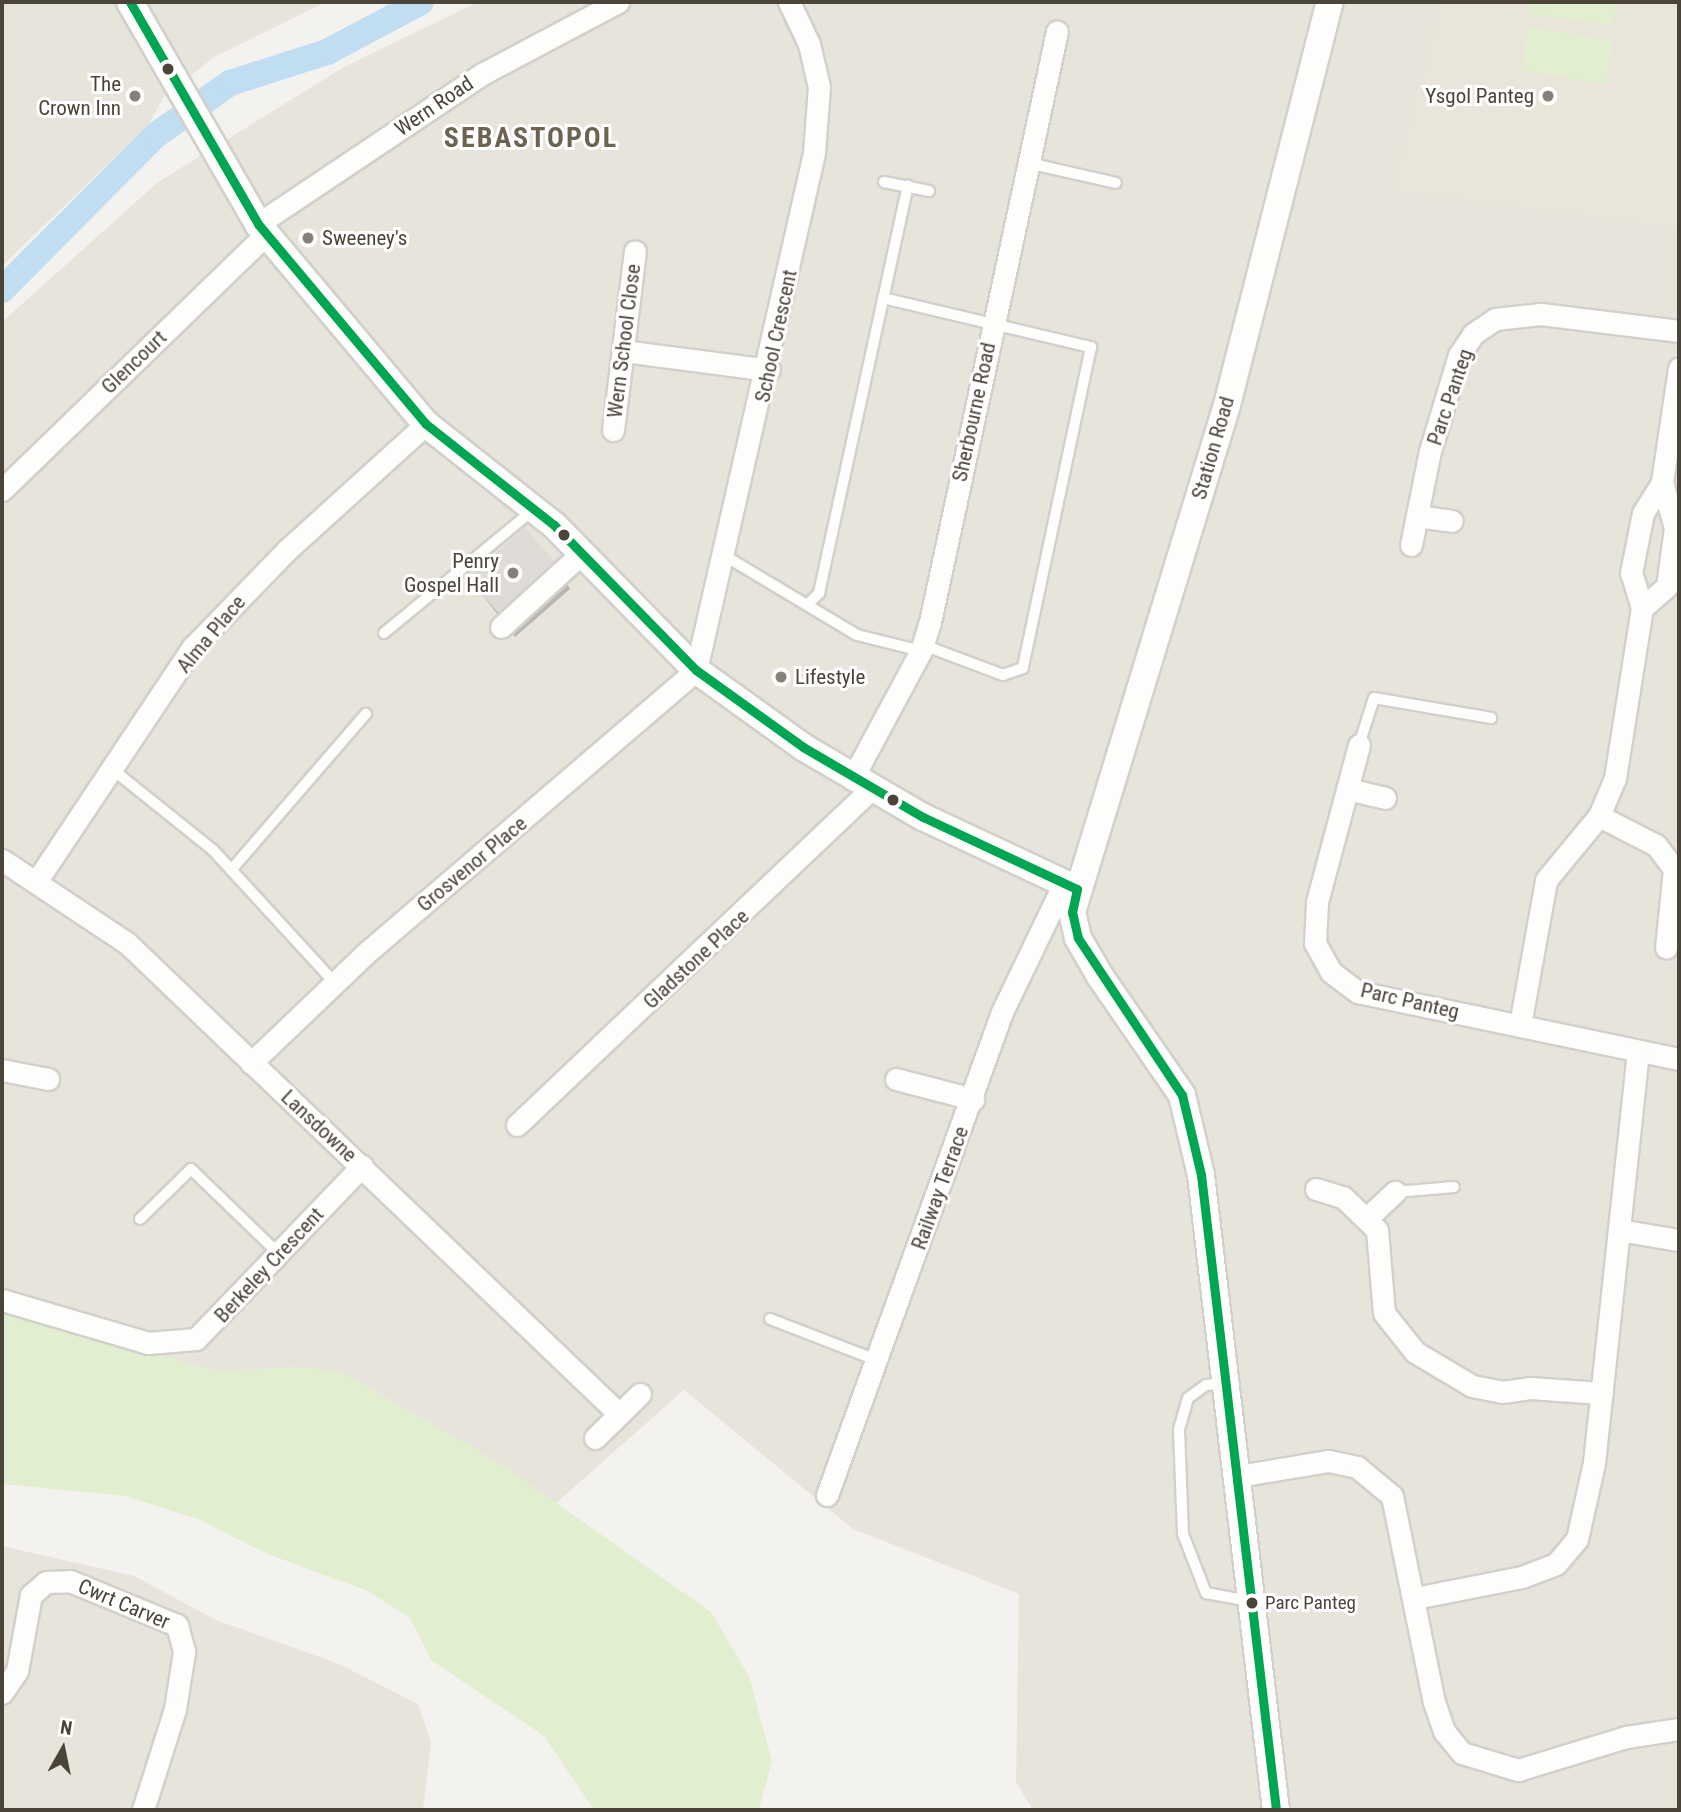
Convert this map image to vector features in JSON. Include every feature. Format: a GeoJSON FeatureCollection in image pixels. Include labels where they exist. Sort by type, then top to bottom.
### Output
{"type":"FeatureCollection","features":[{"type":"Feature","properties":{"kind":"street"},"geometry":{"type":"LineString","coordinates":[[130,2],[262,229],[426,424],[536,509],[696,670],[862,784],[1070,887]]}},
{"type":"Feature","properties":{"kind":"street","name":"Wern Road"},"geometry":{"type":"LineString","coordinates":[[262,229],[482,74],[618,2]]}},
{"type":"Feature","properties":{"kind":"street","name":"School Crescent"},"geometry":{"type":"LineString","coordinates":[[696,670],[769,370],[814,153],[819,87],[809,44],[789,2]]}},
{"type":"Feature","properties":{"kind":"street","name":"Station Road"},"geometry":{"type":"LineString","coordinates":[[1276,1810],[1201,1175],[1182,1095],[1157,1052],[1100,976],[1078,938],[1070,887],[1227,405],[1330,2]]}},
{"type":"Feature","properties":{"kind":"street","name":"Sherbourne Road"},"geometry":{"type":"LineString","coordinates":[[862,784],[922,648],[1057,31]]}},
{"type":"Feature","properties":{"kind":"street","name":"Glencourt"},"geometry":{"type":"LineString","coordinates":[[2,490],[262,229]]}},
{"type":"Feature","properties":{"kind":"street","name":"Wern School Close"},"geometry":{"type":"LineString","coordinates":[[613,430],[635,251]]}},
{"type":"Feature","properties":{"kind":"street","name":"Parc Panteg"},"geometry":{"type":"LineString","coordinates":[[1411,545],[1459,355],[1483,327],[1495,319],[1541,314],[1679,331]]}},
{"type":"Feature","properties":{"kind":"street"},"geometry":{"type":"LineString","coordinates":[[622,351],[769,370]]}},
{"type":"Feature","properties":{"kind":"street"},"geometry":{"type":"LineString","coordinates":[[1520,1025],[1546,880],[1600,816],[1615,778],[1642,608],[1631,573],[1643,513],[1662,482],[1679,368]]}},
{"type":"Feature","properties":{"kind":"street","name":"Alma Place"},"geometry":{"type":"LineString","coordinates":[[37,879],[193,648],[287,550],[426,424]]}},
{"type":"Feature","properties":{"kind":"street"},"geometry":{"type":"LineString","coordinates":[[1642,608],[1667,586],[1675,528],[1662,482]]}},
{"type":"Feature","properties":{"kind":"street"},"geometry":{"type":"LineString","coordinates":[[1417,516],[1452,521]]}},
{"type":"Feature","properties":{"kind":"street"},"geometry":{"type":"LineString","coordinates":[[501,627],[582,553]]}},
{"type":"Feature","properties":{"kind":"street","name":"Grosvenor Place"},"geometry":{"type":"LineString","coordinates":[[251,1063],[335,983],[696,670]]}},
{"type":"Feature","properties":{"kind":"street","name":"Parc Panteg"},"geometry":{"type":"LineString","coordinates":[[1359,745],[1318,902],[1315,943],[1331,972],[1358,992],[1520,1025],[1638,1053],[1679,1059]]}},
{"type":"Feature","properties":{"kind":"street","name":"Gladstone Place"},"geometry":{"type":"LineString","coordinates":[[517,1125],[862,784]]}},
{"type":"Feature","properties":{"kind":"street"},"geometry":{"type":"LineString","coordinates":[[1347,789],[1385,798]]}},
{"type":"Feature","properties":{"kind":"street"},"geometry":{"type":"LineString","coordinates":[[1600,816],[1656,845],[1674,869],[1666,948]]}},
{"type":"Feature","properties":{"kind":"street","name":"Lansdowne"},"geometry":{"type":"LineString","coordinates":[[2,860],[37,879],[127,943],[619,1414]]}},
{"type":"Feature","properties":{"kind":"street","name":"Railway Terrace"},"geometry":{"type":"LineString","coordinates":[[827,1495],[1002,1012],[1070,887]]}},
{"type":"Feature","properties":{"kind":"street"},"geometry":{"type":"LineString","coordinates":[[1415,1598],[1556,1564],[1577,1539],[1588,1510],[1638,1053]]}},
{"type":"Feature","properties":{"kind":"street"},"geometry":{"type":"LineString","coordinates":[[2,1070],[48,1079]]}},
{"type":"Feature","properties":{"kind":"street"},"geometry":{"type":"LineString","coordinates":[[896,1079],[972,1099]]}},
{"type":"Feature","properties":{"kind":"street","name":"Berkeley Crescent"},"geometry":{"type":"LineString","coordinates":[[2,1300],[173,1345],[196,1339],[218,1322],[362,1166]]}},
{"type":"Feature","properties":{"kind":"street"},"geometry":{"type":"LineString","coordinates":[[1316,1189],[1343,1197],[1368,1217],[1381,1256],[1384,1313],[1415,1352],[1472,1385],[1502,1392],[1540,1388],[1602,1393]]}},
{"type":"Feature","properties":{"kind":"street"},"geometry":{"type":"LineString","coordinates":[[1368,1217],[1395,1192]]}},
{"type":"Feature","properties":{"kind":"street"},"geometry":{"type":"LineString","coordinates":[[1619,1230],[1679,1240]]}},
{"type":"Feature","properties":{"kind":"street"},"geometry":{"type":"LineString","coordinates":[[595,1438],[640,1394]]}},
{"type":"Feature","properties":{"kind":"street"},"geometry":{"type":"LineString","coordinates":[[1238,1476],[1329,1461],[1357,1467],[1378,1480],[1398,1514],[1434,1702],[1444,1731],[1462,1753],[1518,1770],[1626,1737],[1679,1729]]}},
{"type":"Feature","properties":{"kind":"street","name":"Cwrt Carver"},"geometry":{"type":"LineString","coordinates":[[2,1693],[17,1671],[31,1595],[46,1582],[70,1581],[177,1625],[184,1652],[175,1709],[143,1810]]}},
{"type":"Feature","properties":{"kind":"lane"},"geometry":{"type":"LineString","coordinates":[[1028,163],[1116,183]]}},
{"type":"Feature","properties":{"kind":"lane"},"geometry":{"type":"LineString","coordinates":[[884,182],[929,191]]}},
{"type":"Feature","properties":{"kind":"lane"},"geometry":{"type":"LineString","coordinates":[[808,604],[820,593],[908,186]]}},
{"type":"Feature","properties":{"kind":"lane"},"geometry":{"type":"LineString","coordinates":[[725,556],[857,635],[922,648],[1003,675],[1023,668],[1091,347],[994,321],[883,298]]}},
{"type":"Feature","properties":{"kind":"lane"},"geometry":{"type":"LineString","coordinates":[[384,633],[536,509]]}},
{"type":"Feature","properties":{"kind":"lane"},"geometry":{"type":"LineString","coordinates":[[1359,745],[1374,698],[1491,718]]}},
{"type":"Feature","properties":{"kind":"lane"},"geometry":{"type":"LineString","coordinates":[[232,869],[366,715]]}},
{"type":"Feature","properties":{"kind":"lane"},"geometry":{"type":"LineString","coordinates":[[113,769],[232,869],[335,983]]}},
{"type":"Feature","properties":{"kind":"lane"},"geometry":{"type":"LineString","coordinates":[[140,1219],[191,1169],[279,1255]]}},
{"type":"Feature","properties":{"kind":"lane"},"geometry":{"type":"LineString","coordinates":[[1395,1192],[1454,1187]]}},
{"type":"Feature","properties":{"kind":"lane"},"geometry":{"type":"LineString","coordinates":[[770,1319],[876,1360]]}},
{"type":"Feature","properties":{"kind":"lane"},"geometry":{"type":"LineString","coordinates":[[1226,1383],[1206,1385],[1185,1409],[1179,1430],[1183,1534],[1206,1593],[1252,1601]]}},
{"type":"Feature","properties":{"kind":"shaded area"},"geometry":{"type":"Polygon","coordinates":[[[2,2],[326,2],[214,57],[163,98],[149,124],[2,266],[2,2]]]}},
{"type":"Feature","properties":{"kind":"shaded area"},"geometry":{"type":"Polygon","coordinates":[[[478,2],[1679,2],[1679,1810],[1033,1810],[1016,1782],[1019,1594],[853,1529],[684,1390],[555,1504],[501,1464],[345,1374],[304,1367],[215,1371],[2,1311],[2,322],[157,183],[344,67],[478,2]]]}},
{"type":"Feature","properties":{"kind":"shaded area","name":"Ysgol Panteg"},"geometry":{"type":"Polygon","coordinates":[[[1441,2],[1679,2],[1679,229],[1391,191],[1441,2]]]}},
{"type":"Feature","properties":{"kind":"shaded area"},"geometry":{"type":"Polygon","coordinates":[[[2,1546],[134,1576],[216,1620],[339,1664],[418,1704],[431,1742],[423,1810],[2,1810],[2,1546]]]}},
{"type":"Feature","properties":{"kind":"green space"},"geometry":{"type":"Polygon","coordinates":[[[1531,2],[1617,2],[1613,26],[1529,13],[1531,2]]]}},
{"type":"Feature","properties":{"kind":"green space"},"geometry":{"type":"Polygon","coordinates":[[[1528,27],[1613,40],[1606,84],[1521,70],[1528,27]]]}},
{"type":"Feature","properties":{"kind":"green space"},"geometry":{"type":"Polygon","coordinates":[[[2,1311],[215,1371],[304,1367],[345,1374],[501,1464],[711,1612],[749,1676],[772,1761],[759,1809],[594,1810],[544,1736],[431,1660],[410,1618],[368,1591],[265,1553],[198,1519],[125,1496],[2,1484],[2,1311]]]}},
{"type":"Feature","properties":{"kind":"building","name":"Penry Gospel Hall"},"geometry":{"type":"Polygon","coordinates":[[[525,528],[558,566],[500,616],[468,578],[525,528]]]}},
{"type":"Feature","properties":{"kind":"waterway"},"geometry":{"type":"LineString","coordinates":[[2,290],[156,135],[230,83],[327,52],[421,2]]}},
{"type":"Feature","properties":{"kind":"transit line"},"geometry":{"type":"LineString","coordinates":[[130,2],[258,224],[426,424],[554,525],[696,670],[803,747],[923,817],[1077,889]]}},
{"type":"Feature","properties":{"kind":"transit line"},"geometry":{"type":"LineString","coordinates":[[1077,889],[1072,912],[1078,938],[1182,1095],[1201,1175],[1276,1810]]}},
{"type":"Feature","properties":{"kind":"place","name":"The Crown Inn"},"geometry":{"type":"Point","coordinates":[135,96]}},
{"type":"Feature","properties":{"kind":"place","name":"Ysgol Panteg"},"geometry":{"type":"Point","coordinates":[1548,96]}},
{"type":"Feature","properties":{"kind":"place","name":"Sweeney's"},"geometry":{"type":"Point","coordinates":[308,238]}},
{"type":"Feature","properties":{"kind":"place","name":"Penry Gospel Hall"},"geometry":{"type":"Point","coordinates":[513,573]}},
{"type":"Feature","properties":{"kind":"place","name":"Lifestyle"},"geometry":{"type":"Point","coordinates":[781,677]}},
{"type":"Feature","properties":{"kind":"place","name":"Parc Panteg"},"geometry":{"type":"Point","coordinates":[1252,1603]}},
{"type":"Feature","properties":{"kind":"district","name":"SEBASTOPOL"},"geometry":{"type":"Point","coordinates":[531,138]}}]}
